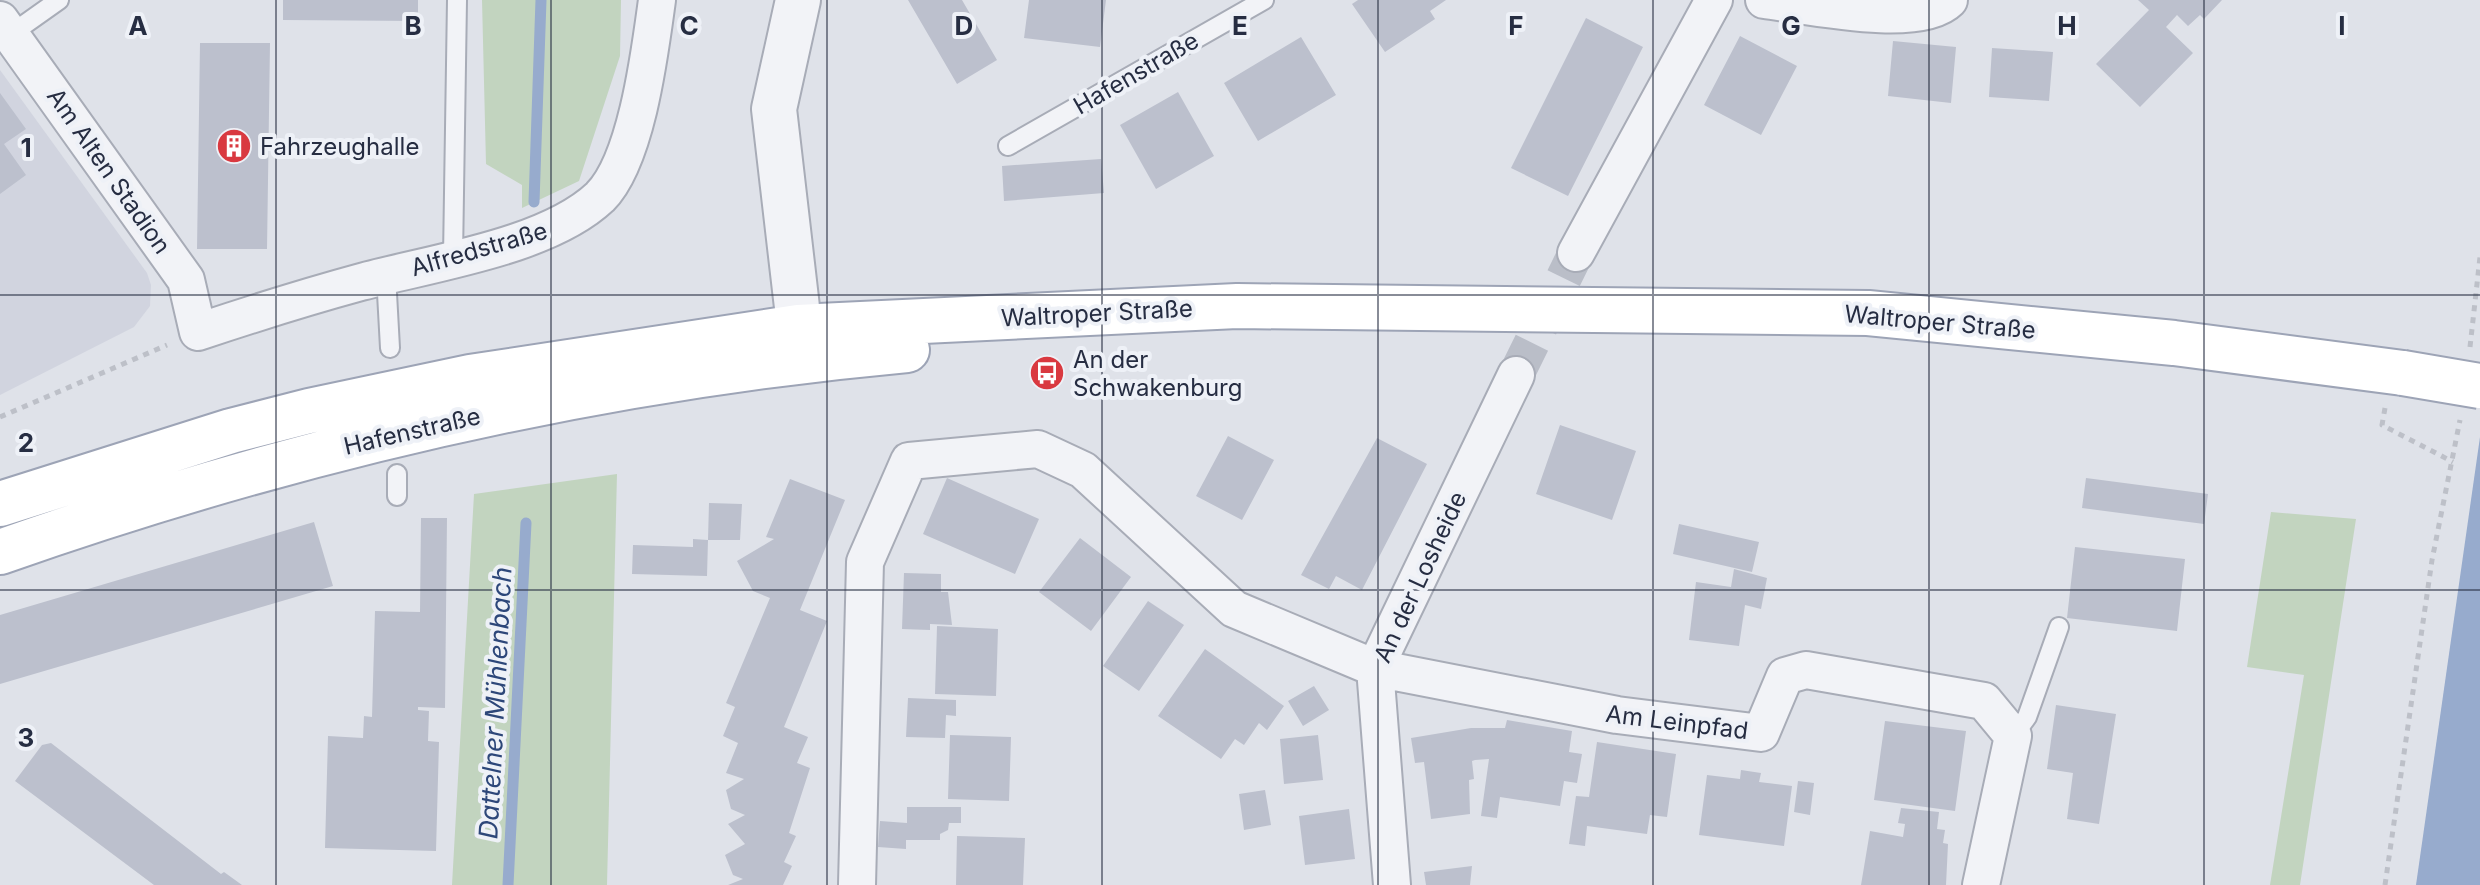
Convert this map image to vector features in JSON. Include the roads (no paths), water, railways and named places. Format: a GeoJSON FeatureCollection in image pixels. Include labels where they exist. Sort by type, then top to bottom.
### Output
{"type":"FeatureCollection","features":[{"type":"Feature","properties":{"kind":"main road","name":"Waltroper Straße"},"geometry":{"type":"LineString","coordinates":[[801,343],[1237,306],[1868,313],[2174,343],[2470,382]]}},
{"type":"Feature","properties":{"kind":"main road","name":"Hafenstraße"},"geometry":{"type":"LineString","coordinates":[[0,504],[231,431],[470,377],[801,343]]}},
{"type":"Feature","properties":{"kind":"main road","name":"Hafenstraße"},"geometry":{"type":"LineString","coordinates":[[0,552],[99,517],[443,423],[765,363],[801,343]]}},
{"type":"Feature","properties":{"kind":"street","name":"Alfredstraße"},"geometry":{"type":"LineString","coordinates":[[198,332],[386,275],[503,246],[557,227],[601,196],[628,147],[648,61],[657,0]]}},
{"type":"Feature","properties":{"kind":"street"},"geometry":{"type":"LineString","coordinates":[[798,0],[774,109],[801,343]]}},
{"type":"Feature","properties":{"kind":"street"},"geometry":{"type":"LineString","coordinates":[[1576,253],[1714,0]]}},
{"type":"Feature","properties":{"kind":"street"},"geometry":{"type":"LineString","coordinates":[[1764,0],[1902,16],[1942,7],[1949,0]]}},
{"type":"Feature","properties":{"kind":"street","name":"Am Alten Stadion"},"geometry":{"type":"LineString","coordinates":[[5,27],[186,280],[198,332]]}},
{"type":"Feature","properties":{"kind":"street","name":"An der Losheide"},"geometry":{"type":"LineString","coordinates":[[1392,885],[1375,668],[1516,375]]}},
{"type":"Feature","properties":{"kind":"street"},"geometry":{"type":"LineString","coordinates":[[857,885],[865,562],[909,461],[1038,449],[1083,470],[1234,609],[1375,668]]}},
{"type":"Feature","properties":{"kind":"street","name":"Am Leinpfad"},"geometry":{"type":"LineString","coordinates":[[1375,668],[1617,715],[1761,733],[1785,676],[1806,670],[1984,701],[2013,736]]}},
{"type":"Feature","properties":{"kind":"street"},"geometry":{"type":"LineString","coordinates":[[1981,885],[2013,736]]}},
{"type":"Feature","properties":{"kind":"lane"},"geometry":{"type":"LineString","coordinates":[[5,27],[59,0]]}},
{"type":"Feature","properties":{"kind":"lane"},"geometry":{"type":"LineString","coordinates":[[453,257],[457,0]]}},
{"type":"Feature","properties":{"kind":"lane","name":"Hafenstraße"},"geometry":{"type":"LineString","coordinates":[[1008,146],[1264,0]]}},
{"type":"Feature","properties":{"kind":"lane"},"geometry":{"type":"LineString","coordinates":[[386,275],[390,348]]}},
{"type":"Feature","properties":{"kind":"lane"},"geometry":{"type":"LineString","coordinates":[[397,474],[397,496]]}},
{"type":"Feature","properties":{"kind":"lane"},"geometry":{"type":"LineString","coordinates":[[2013,736],[2027,717],[2059,627]]}},
{"type":"Feature","properties":{"kind":"water"},"geometry":{"type":"Polygon","coordinates":[[[2480,437],[2480,885],[2416,885],[2480,437]]]}},
{"type":"Feature","properties":{"kind":"waterway","name":"Dattelner Mühlenbach"},"geometry":{"type":"LineString","coordinates":[[534,202],[541,0]]}},
{"type":"Feature","properties":{"kind":"waterway","name":"Dattelner Mühlenbach"},"geometry":{"type":"LineString","coordinates":[[508,885],[526,523]]}},
{"type":"Feature","properties":{"kind":"tunnel"},"geometry":{"type":"LineString","coordinates":[[1516,375],[1576,253]]}},
{"type":"Feature","properties":{"kind":"place","name":"Fahrzeughalle"},"geometry":{"type":"Point","coordinates":[234,146]}},
{"type":"Feature","properties":{"kind":"place","name":"An der Schwakenburg"},"geometry":{"type":"Point","coordinates":[1047,373]}}]}
